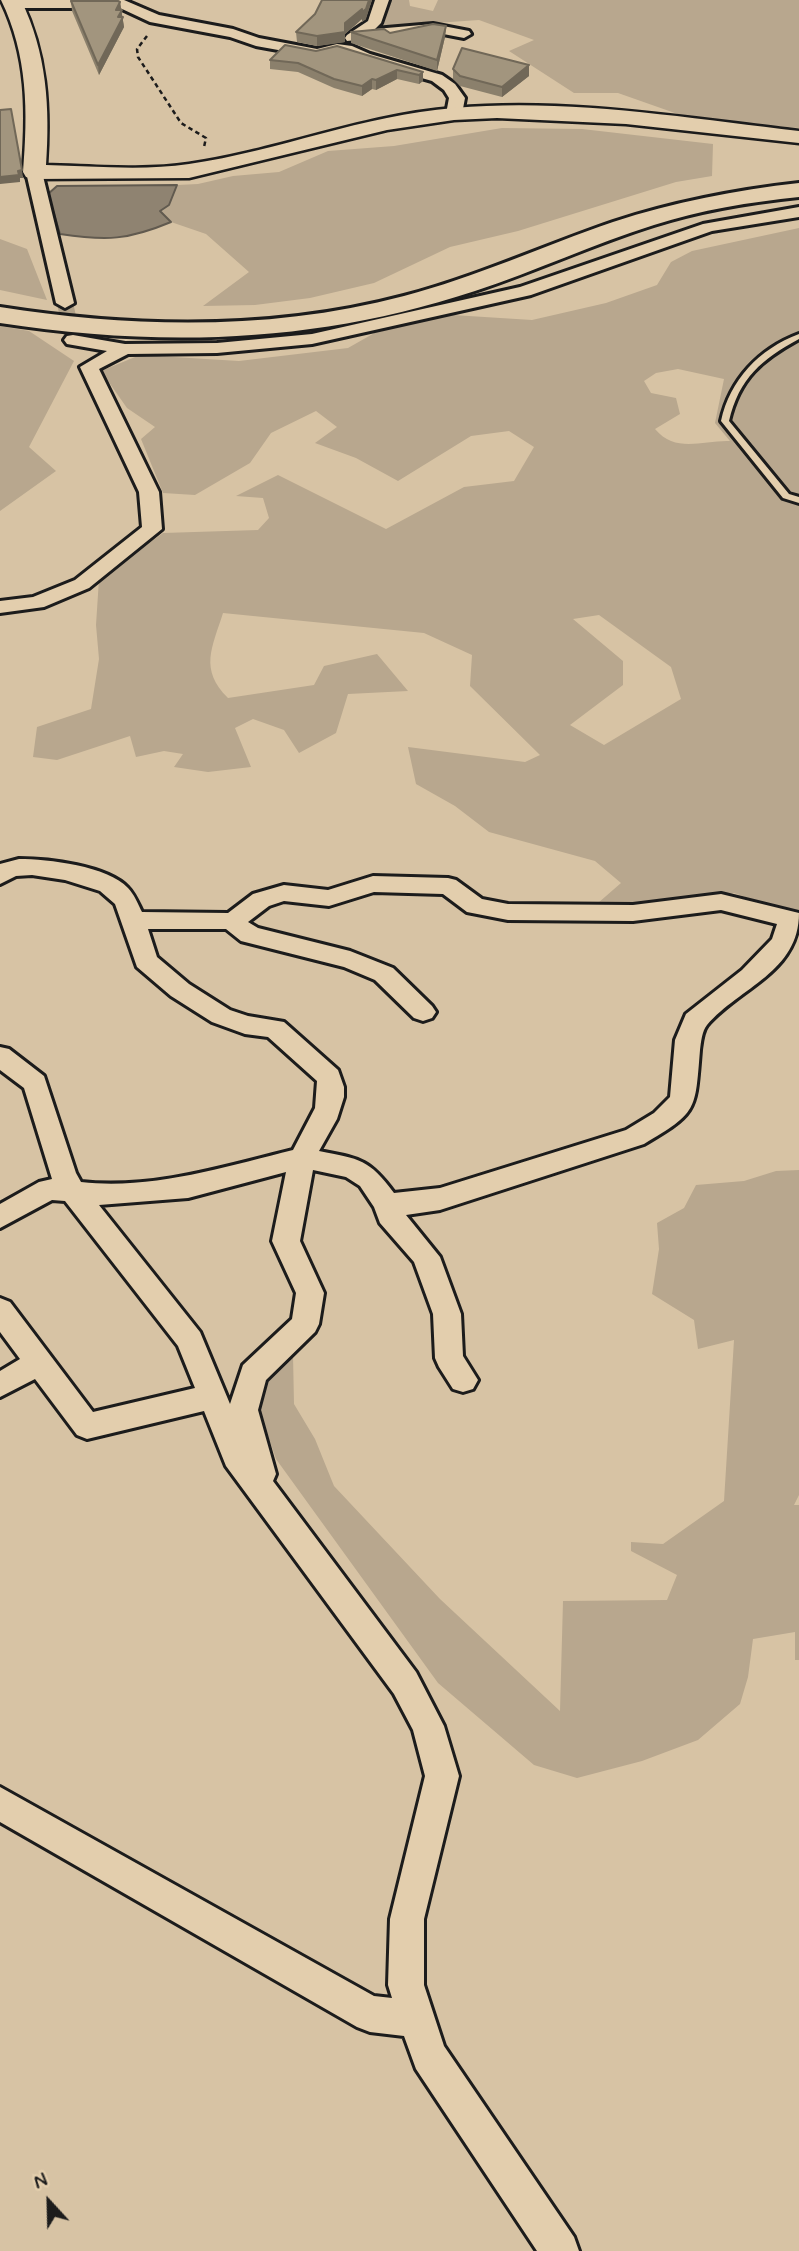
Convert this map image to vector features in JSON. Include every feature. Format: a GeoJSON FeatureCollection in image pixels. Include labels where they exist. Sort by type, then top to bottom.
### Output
{"type":"FeatureCollection","features":[{"type":"Feature","properties":{"kind":"highway"},"geometry":{"type":"LineString","coordinates":[[0,301],[88,314],[178,318],[229,317],[304,309],[402,289],[450,275],[585,225],[669,198],[751,183],[799,178]]}},
{"type":"Feature","properties":{"kind":"highway"},"geometry":{"type":"LineString","coordinates":[[0,315],[82,328],[127,331],[229,330],[310,322],[403,303],[464,286],[643,220],[682,209],[735,198],[799,190]]}},
{"type":"Feature","properties":{"kind":"street"},"geometry":{"type":"LineString","coordinates":[[65,303],[34,172],[38,128],[30,51],[12,2],[103,2],[123,5],[155,19],[233,33],[256,42],[317,53],[337,48],[374,23],[382,0]]}},
{"type":"Feature","properties":{"kind":"street"},"geometry":{"type":"LineString","coordinates":[[357,35],[433,28],[464,34]]}},
{"type":"Feature","properties":{"kind":"street"},"geometry":{"type":"LineString","coordinates":[[337,48],[352,50],[365,57],[436,78],[450,87],[457,98],[454,114]]}},
{"type":"Feature","properties":{"kind":"street"},"geometry":{"type":"LineString","coordinates":[[34,172],[189,171],[354,128],[454,114],[537,113],[594,116],[799,136]]}},
{"type":"Feature","properties":{"kind":"street"},"geometry":{"type":"LineString","coordinates":[[0,607],[37,603],[82,584],[152,529],[149,492],[89,367],[73,340],[125,349],[217,348],[312,339],[525,290],[709,227],[799,212]]}},
{"type":"Feature","properties":{"kind":"street"},"geometry":{"type":"LineString","coordinates":[[89,367],[125,349]]}},
{"type":"Feature","properties":{"kind":"street"},"geometry":{"type":"LineString","coordinates":[[0,876],[10,869],[21,868],[82,874],[102,880],[119,892],[133,920],[146,961],[180,990],[221,1016],[245,1025],[275,1029],[330,1077],[334,1087],[332,1100],[302,1158],[286,1241],[310,1293],[305,1324],[253,1374],[243,1410],[252,1448],[262,1473],[254,1480]]}},
{"type":"Feature","properties":{"kind":"street"},"geometry":{"type":"LineString","coordinates":[[133,920],[233,920],[261,900],[284,893],[329,898],[373,884],[447,886],[475,906],[508,912],[633,913],[721,902],[794,921],[783,943],[759,968],[695,1020],[688,1040],[683,1101],[663,1120],[635,1137],[440,1199],[413,1204],[387,1204]]}},
{"type":"Feature","properties":{"kind":"street"},"geometry":{"type":"LineString","coordinates":[[233,920],[236,926],[250,935],[350,960],[384,974],[423,1012]]}},
{"type":"Feature","properties":{"kind":"street"},"geometry":{"type":"LineString","coordinates":[[0,1056],[35,1083],[64,1175],[73,1192],[190,1340],[237,1457],[405,1682],[428,1726],[442,1776],[407,1919],[406,1985],[429,2056],[561,2251]]}},
{"type":"Feature","properties":{"kind":"street"},"geometry":{"type":"LineString","coordinates":[[0,1217],[49,1189],[102,1195],[188,1187],[302,1158],[353,1168],[369,1179],[387,1204],[390,1215],[426,1257],[447,1314],[449,1358],[463,1380]]}},
{"type":"Feature","properties":{"kind":"street"},"geometry":{"type":"LineString","coordinates":[[0,1310],[87,1426],[212,1397]]}},
{"type":"Feature","properties":{"kind":"street"},"geometry":{"type":"LineString","coordinates":[[0,1385],[39,1363]]}},
{"type":"Feature","properties":{"kind":"street"},"geometry":{"type":"LineString","coordinates":[[0,1804],[370,2014],[417,2019]]}},
{"type":"Feature","properties":{"kind":"lane"},"geometry":{"type":"LineString","coordinates":[[799,336],[775,348],[753,365],[728,400],[726,421],[786,496],[799,500]]}},
{"type":"Feature","properties":{"kind":"path"},"geometry":{"type":"LineString","coordinates":[[155,19],[152,29],[137,49],[138,57],[181,123],[206,138],[204,148]]}},
{"type":"Feature","properties":{"kind":"shaded area"},"geometry":{"type":"Polygon","coordinates":[[[388,0],[409,0],[410,6],[433,11],[438,0],[799,0],[799,128],[689,118],[618,93],[574,93],[509,51],[534,40],[479,20],[377,27],[388,0]]]}},
{"type":"Feature","properties":{"kind":"shaded area"},"geometry":{"type":"Polygon","coordinates":[[[502,128],[582,129],[713,144],[712,176],[676,182],[518,231],[450,247],[374,283],[310,298],[255,305],[203,306],[249,272],[206,234],[171,222],[160,211],[169,205],[177,185],[279,172],[328,151],[394,146],[502,128]]]}},
{"type":"Feature","properties":{"kind":"shaded area"},"geometry":{"type":"Polygon","coordinates":[[[177,185],[169,205],[160,211],[171,222],[129,236],[104,238],[60,234],[48,194],[57,186],[177,185]]]}},
{"type":"Feature","properties":{"kind":"shaded area"},"geometry":{"type":"Polygon","coordinates":[[[799,228],[799,912],[786,911],[734,893],[633,905],[598,903],[621,883],[595,861],[489,832],[455,806],[416,784],[408,747],[525,762],[540,755],[470,686],[472,655],[424,633],[223,613],[210,658],[213,677],[228,698],[314,685],[324,666],[377,654],[408,691],[348,694],[336,733],[299,753],[284,730],[253,719],[235,728],[251,767],[208,772],[174,767],[183,754],[164,751],[136,757],[130,736],[57,760],[33,757],[37,727],[91,709],[99,659],[96,625],[99,579],[163,533],[258,530],[269,518],[263,498],[236,496],[278,475],[386,529],[464,487],[514,481],[534,447],[509,431],[471,436],[398,481],[356,458],[315,443],[337,427],[316,411],[271,433],[250,463],[195,495],[163,493],[141,439],[155,427],[127,408],[101,371],[140,355],[239,361],[348,348],[385,327],[437,314],[532,320],[606,303],[657,285],[671,262],[692,251],[799,228]],[[678,369],[656,373],[644,381],[651,393],[676,398],[680,414],[655,429],[663,437],[681,444],[730,441],[715,423],[724,379],[678,369]],[[599,615],[573,619],[623,661],[623,685],[570,725],[604,745],[681,699],[671,667],[599,615]]]}},
{"type":"Feature","properties":{"kind":"shaded area"},"geometry":{"type":"Polygon","coordinates":[[[0,239],[27,249],[47,300],[0,290],[0,239]]]}},
{"type":"Feature","properties":{"kind":"shaded area"},"geometry":{"type":"Polygon","coordinates":[[[0,326],[29,331],[74,361],[29,447],[56,471],[0,511],[0,326]]]}},
{"type":"Feature","properties":{"kind":"shaded area"},"geometry":{"type":"Polygon","coordinates":[[[799,1170],[799,1495],[794,1505],[799,1505],[799,1660],[795,1660],[795,1632],[753,1639],[748,1677],[740,1704],[698,1740],[642,1761],[577,1778],[534,1765],[438,1683],[276,1459],[258,1407],[268,1377],[293,1355],[294,1404],[315,1439],[334,1486],[440,1599],[560,1711],[563,1601],[667,1600],[677,1575],[631,1551],[631,1542],[663,1544],[724,1501],[734,1340],[698,1349],[694,1320],[652,1294],[659,1249],[657,1223],[684,1208],[696,1185],[744,1181],[776,1171],[799,1170]]]}},
{"type":"Feature","properties":{"kind":"building"},"geometry":{"type":"Polygon","coordinates":[[[322,0],[369,0],[366,9],[362,12],[362,9],[345,23],[345,32],[317,36],[296,32],[315,14],[322,0]]]}},
{"type":"Feature","properties":{"kind":"building"},"geometry":{"type":"Polygon","coordinates":[[[71,1],[120,2],[116,10],[122,10],[118,17],[123,17],[98,65],[71,1]]]}},
{"type":"Feature","properties":{"kind":"building"},"geometry":{"type":"Polygon","coordinates":[[[433,24],[446,26],[437,60],[351,32],[384,29],[390,33],[433,24]]]}},
{"type":"Feature","properties":{"kind":"building"},"geometry":{"type":"Polygon","coordinates":[[[285,45],[316,51],[337,46],[423,72],[419,75],[397,70],[376,80],[372,79],[362,86],[334,79],[298,63],[270,60],[285,45]]]}},
{"type":"Feature","properties":{"kind":"building"},"geometry":{"type":"Polygon","coordinates":[[[462,48],[529,65],[502,87],[460,76],[453,69],[462,48]]]}},
{"type":"Feature","properties":{"kind":"building"},"geometry":{"type":"Polygon","coordinates":[[[11,109],[22,170],[18,171],[19,175],[0,177],[0,110],[11,109]]]}},
{"type":"Feature","properties":{"kind":"tunnel"},"geometry":{"type":"LineString","coordinates":[[65,303],[73,340]]}}]}
